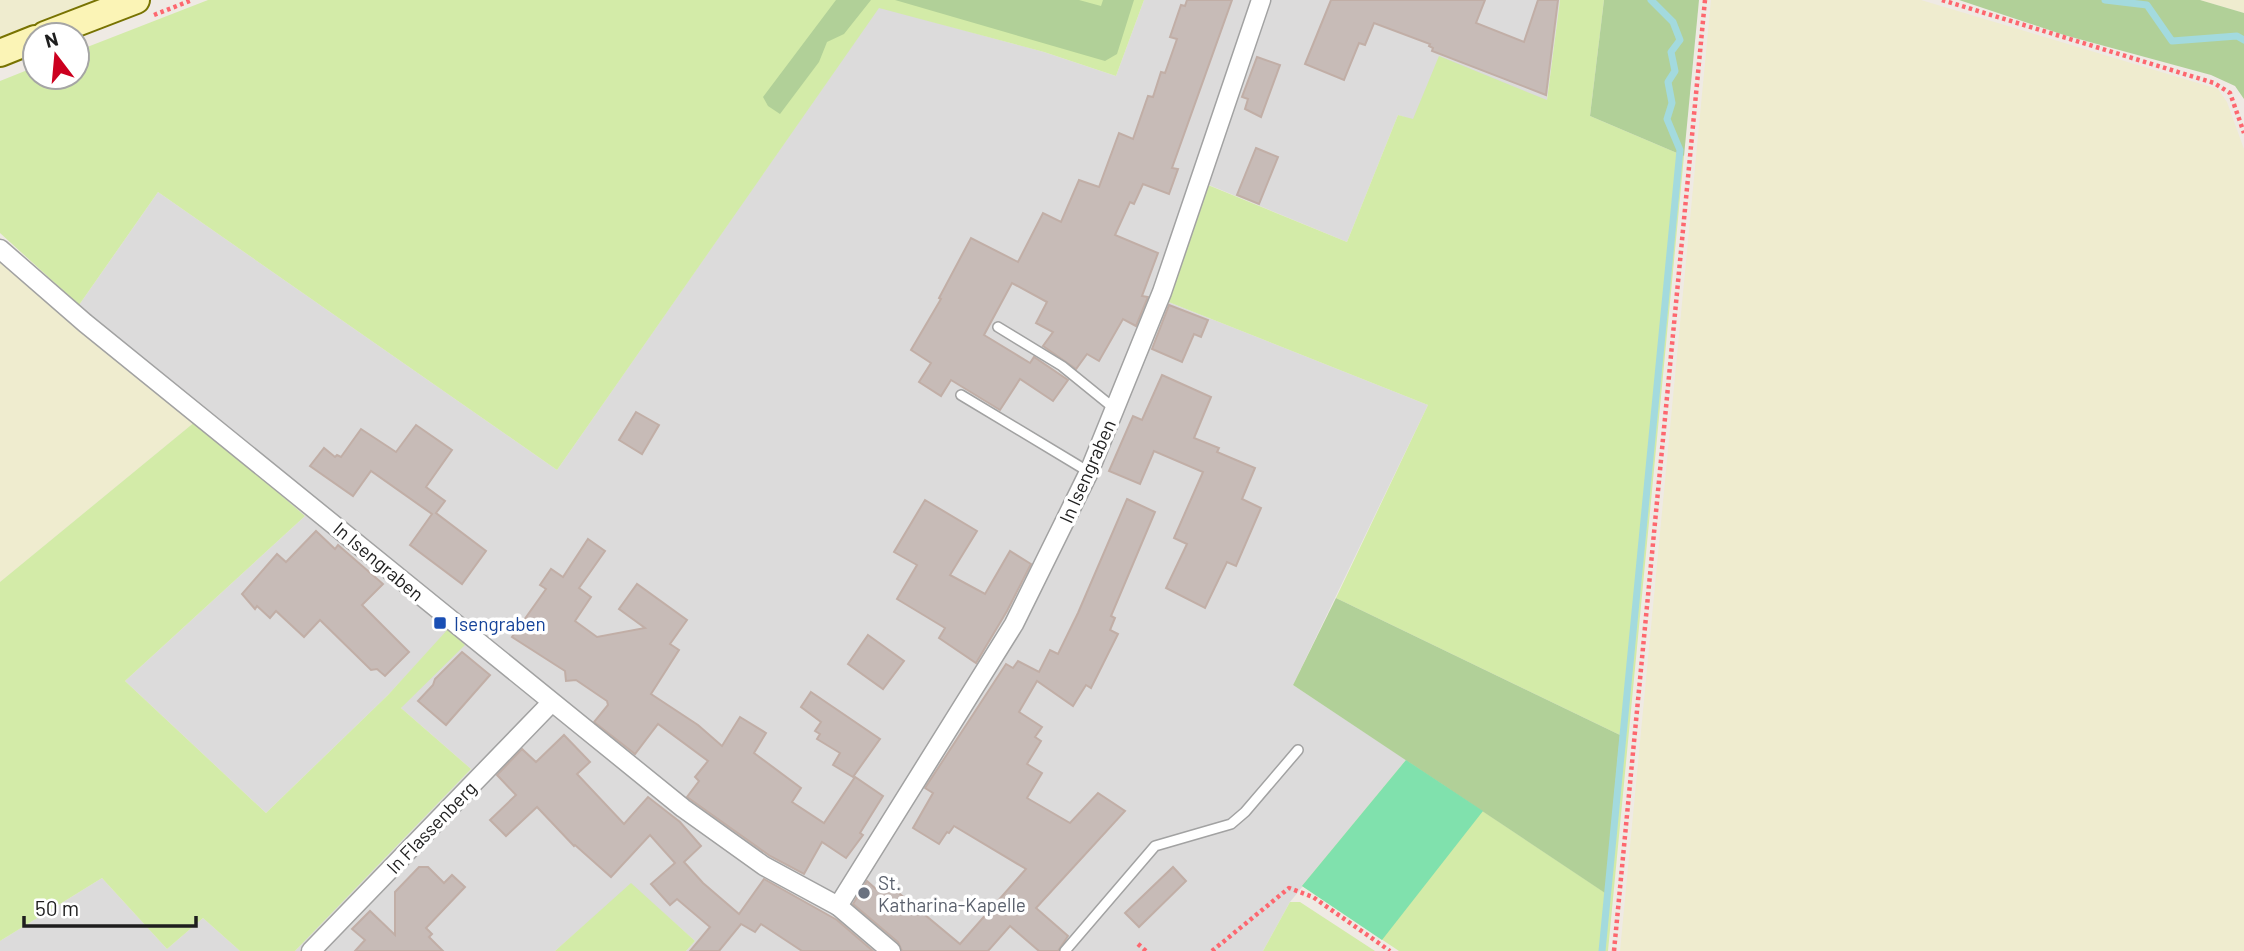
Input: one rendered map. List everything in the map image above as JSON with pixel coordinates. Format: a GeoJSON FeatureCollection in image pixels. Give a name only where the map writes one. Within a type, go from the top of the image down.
{"type":"FeatureCollection","features":[{"type":"Feature","properties":{"kind":"main road"},"geometry":{"type":"LineString","coordinates":[[81,21],[136,0]]}},
{"type":"Feature","properties":{"kind":"main road"},"geometry":{"type":"LineString","coordinates":[[0,53],[21,45]]}},
{"type":"Feature","properties":{"kind":"street","name":"In Isengraben"},"geometry":{"type":"LineString","coordinates":[[838,906],[1014,624],[1089,472],[1162,292],[1261,0]]}},
{"type":"Feature","properties":{"kind":"street","name":"In Isengraben"},"geometry":{"type":"LineString","coordinates":[[0,249],[85,323],[683,808],[764,866],[838,906],[891,951]]}},
{"type":"Feature","properties":{"kind":"street","name":"In Flassenberg"},"geometry":{"type":"LineString","coordinates":[[311,951],[551,703]]}},
{"type":"Feature","properties":{"kind":"lane"},"geometry":{"type":"LineString","coordinates":[[998,327],[1062,366],[1115,409]]}},
{"type":"Feature","properties":{"kind":"lane"},"geometry":{"type":"LineString","coordinates":[[961,395],[1089,472]]}},
{"type":"Feature","properties":{"kind":"lane"},"geometry":{"type":"LineString","coordinates":[[1065,951],[1155,846],[1231,824],[1245,812],[1298,750]]}},
{"type":"Feature","properties":{"kind":"path"},"geometry":{"type":"LineString","coordinates":[[1614,951],[1705,0]]}},
{"type":"Feature","properties":{"kind":"path"},"geometry":{"type":"LineString","coordinates":[[1942,0],[2214,83],[2230,93],[2244,133]]}},
{"type":"Feature","properties":{"kind":"path"},"geometry":{"type":"LineString","coordinates":[[1212,951],[1289,888],[1313,897],[1390,951]]}},
{"type":"Feature","properties":{"kind":"path"},"geometry":{"type":"LineString","coordinates":[[1138,944],[1146,951]]}},
{"type":"Feature","properties":{"kind":"shaded area"},"geometry":{"type":"Polygon","coordinates":[[[0,0],[102,0],[47,21],[21,21],[21,31],[0,39],[0,0]]]}},
{"type":"Feature","properties":{"kind":"shaded area"},"geometry":{"type":"Polygon","coordinates":[[[1144,0],[1560,0],[1547,100],[1413,120],[1398,115],[1347,242],[1209,185],[1166,301],[1428,405],[1293,685],[1406,760],[1290,902],[1263,951],[686,951],[695,941],[631,884],[555,951],[295,951],[471,769],[401,708],[448,630],[388,695],[266,813],[125,681],[305,516],[78,322],[79,305],[158,192],[557,470],[879,7],[1044,52],[1116,76],[1144,0]]]}},
{"type":"Feature","properties":{"kind":"shaded area"},"geometry":{"type":"Polygon","coordinates":[[[1711,0],[1921,0],[2218,89],[2227,102],[2244,149],[2244,951],[1620,951],[1711,0]]]}},
{"type":"Feature","properties":{"kind":"shaded area"},"geometry":{"type":"Polygon","coordinates":[[[2200,0],[2244,0],[2244,13],[2200,0]]]}},
{"type":"Feature","properties":{"kind":"shaded area"},"geometry":{"type":"Polygon","coordinates":[[[0,256],[196,421],[0,582],[0,256]]]}},
{"type":"Feature","properties":{"kind":"shaded area"},"geometry":{"type":"Polygon","coordinates":[[[102,878],[167,949],[203,918],[240,951],[0,951],[0,941],[102,878]]]}},
{"type":"Feature","properties":{"kind":"green space"},"geometry":{"type":"Polygon","coordinates":[[[208,0],[1144,0],[1116,76],[1044,52],[879,8],[557,470],[158,192],[79,305],[0,233],[0,81],[21,73],[21,91],[91,91],[91,46],[208,0]]]}},
{"type":"Feature","properties":{"kind":"green space"},"geometry":{"type":"Polygon","coordinates":[[[836,0],[871,0],[844,34],[827,42],[819,62],[780,114],[768,106],[763,97],[836,0]]]}},
{"type":"Feature","properties":{"kind":"green space"},"geometry":{"type":"Polygon","coordinates":[[[895,0],[1079,0],[1101,6],[1103,0],[1134,0],[1117,54],[1105,61],[895,0]]]}},
{"type":"Feature","properties":{"kind":"green space"},"geometry":{"type":"Polygon","coordinates":[[[1560,0],[1604,0],[1590,116],[1684,156],[1608,951],[1399,951],[1302,886],[1406,760],[1604,892],[1620,735],[1336,598],[1428,405],[1166,301],[1208,185],[1347,242],[1398,115],[1413,119],[1439,56],[1547,100],[1560,0]]]}},
{"type":"Feature","properties":{"kind":"green space"},"geometry":{"type":"Polygon","coordinates":[[[1604,0],[1699,0],[1684,156],[1590,116],[1604,0]]]}},
{"type":"Feature","properties":{"kind":"green space"},"geometry":{"type":"Polygon","coordinates":[[[1959,0],[2200,0],[2244,13],[2244,99],[2235,86],[2211,75],[2064,35],[1959,0]]]}},
{"type":"Feature","properties":{"kind":"green space"},"geometry":{"type":"Polygon","coordinates":[[[196,421],[305,516],[125,681],[266,813],[388,695],[448,629],[465,645],[401,708],[471,769],[295,951],[240,951],[203,918],[167,949],[102,878],[0,941],[0,582],[196,421]]]}},
{"type":"Feature","properties":{"kind":"green space"},"geometry":{"type":"Polygon","coordinates":[[[1336,598],[1620,735],[1605,893],[1293,685],[1336,598]]]}},
{"type":"Feature","properties":{"kind":"green space"},"geometry":{"type":"Polygon","coordinates":[[[1406,760],[1483,811],[1382,940],[1302,886],[1406,760]]]}},
{"type":"Feature","properties":{"kind":"green space"},"geometry":{"type":"Polygon","coordinates":[[[631,883],[695,941],[686,951],[555,951],[631,883]]]}},
{"type":"Feature","properties":{"kind":"green space"},"geometry":{"type":"Polygon","coordinates":[[[1290,902],[1300,902],[1375,951],[1263,951],[1290,902]]]}},
{"type":"Feature","properties":{"kind":"building"},"geometry":{"type":"Polygon","coordinates":[[[1187,0],[1232,0],[1172,168],[1178,169],[1169,194],[1143,184],[1134,204],[1130,202],[1115,235],[1158,253],[1142,296],[1148,297],[1136,326],[1123,319],[1099,361],[1087,354],[1076,369],[1043,346],[1053,332],[1036,323],[1047,302],[1012,283],[984,335],[1030,363],[1034,357],[1068,380],[1053,401],[1020,379],[1000,410],[951,380],[941,396],[919,382],[931,363],[911,350],[941,299],[939,298],[971,238],[1018,262],[1043,213],[1061,222],[1079,180],[1099,187],[1119,133],[1133,139],[1148,96],[1153,97],[1161,72],[1165,73],[1177,39],[1170,37],[1181,5],[1185,6],[1187,0]]]}},
{"type":"Feature","properties":{"kind":"building"},"geometry":{"type":"Polygon","coordinates":[[[1331,0],[1485,0],[1476,23],[1524,42],[1538,0],[1558,0],[1546,95],[1432,51],[1430,44],[1374,23],[1365,45],[1359,43],[1344,80],[1305,64],[1331,0]]]}},
{"type":"Feature","properties":{"kind":"building"},"geometry":{"type":"Polygon","coordinates":[[[1257,57],[1280,65],[1261,117],[1245,109],[1248,99],[1242,97],[1257,57]]]}},
{"type":"Feature","properties":{"kind":"building"},"geometry":{"type":"Polygon","coordinates":[[[1256,148],[1278,157],[1259,204],[1237,195],[1256,148]]]}},
{"type":"Feature","properties":{"kind":"building"},"geometry":{"type":"Polygon","coordinates":[[[1169,305],[1208,320],[1201,337],[1194,334],[1182,362],[1152,349],[1169,305]]]}},
{"type":"Feature","properties":{"kind":"building"},"geometry":{"type":"Polygon","coordinates":[[[1162,375],[1211,397],[1194,438],[1219,448],[1217,452],[1255,468],[1242,499],[1261,508],[1236,566],[1227,562],[1205,608],[1166,588],[1187,544],[1174,538],[1203,472],[1154,451],[1140,484],[1109,471],[1133,416],[1142,420],[1162,375]]]}},
{"type":"Feature","properties":{"kind":"building"},"geometry":{"type":"Polygon","coordinates":[[[636,412],[659,425],[642,454],[619,440],[636,412]]]}},
{"type":"Feature","properties":{"kind":"building"},"geometry":{"type":"Polygon","coordinates":[[[416,425],[452,450],[426,487],[445,501],[436,513],[486,551],[462,584],[410,545],[432,514],[371,471],[353,496],[310,466],[324,448],[335,457],[341,457],[361,429],[396,452],[416,425]]]}},
{"type":"Feature","properties":{"kind":"building"},"geometry":{"type":"Polygon","coordinates":[[[1127,499],[1155,512],[1111,616],[1115,618],[1110,630],[1118,634],[1091,688],[1086,685],[1073,706],[1037,681],[1019,712],[1042,727],[1035,737],[1041,741],[1027,764],[1042,773],[1027,798],[1070,823],[1098,793],[1125,811],[1036,908],[1068,936],[1058,951],[1039,951],[1010,926],[988,951],[902,951],[898,942],[853,904],[867,881],[876,889],[883,880],[960,944],[1026,869],[954,826],[939,844],[913,828],[933,793],[925,788],[1006,664],[1013,668],[1018,661],[1039,672],[1050,650],[1058,654],[1127,499]]]}},
{"type":"Feature","properties":{"kind":"building"},"geometry":{"type":"Polygon","coordinates":[[[925,500],[977,531],[950,575],[985,594],[1010,551],[1031,564],[976,663],[939,638],[945,628],[897,599],[917,565],[894,552],[925,500]]]}},
{"type":"Feature","properties":{"kind":"building"},"geometry":{"type":"Polygon","coordinates":[[[316,531],[335,549],[338,545],[383,584],[362,605],[409,652],[385,676],[377,669],[371,670],[320,620],[304,637],[276,611],[270,618],[257,606],[255,609],[242,594],[277,554],[286,562],[316,531]]]}},
{"type":"Feature","properties":{"kind":"building"},"geometry":{"type":"Polygon","coordinates":[[[588,539],[605,551],[579,588],[591,597],[575,621],[597,637],[645,628],[619,609],[637,584],[687,620],[670,644],[679,650],[651,694],[698,725],[722,746],[740,717],[766,733],[754,753],[801,788],[792,802],[824,823],[855,777],[883,796],[860,833],[863,835],[846,858],[822,842],[804,874],[770,856],[687,797],[699,781],[695,777],[708,761],[658,724],[635,754],[594,722],[608,705],[607,701],[576,680],[566,681],[565,671],[512,637],[546,589],[540,585],[551,569],[563,577],[588,539]]]}},
{"type":"Feature","properties":{"kind":"building"},"geometry":{"type":"Polygon","coordinates":[[[868,635],[904,661],[883,689],[848,664],[868,635]]]}},
{"type":"Feature","properties":{"kind":"building"},"geometry":{"type":"Polygon","coordinates":[[[462,652],[490,675],[446,725],[418,701],[462,652]]]}},
{"type":"Feature","properties":{"kind":"building"},"geometry":{"type":"Polygon","coordinates":[[[811,692],[880,739],[853,777],[833,765],[840,753],[817,739],[820,734],[815,731],[821,722],[801,707],[811,692]]]}},
{"type":"Feature","properties":{"kind":"building"},"geometry":{"type":"Polygon","coordinates":[[[564,735],[590,762],[577,774],[624,824],[648,797],[680,822],[701,846],[684,862],[703,883],[739,914],[764,879],[837,920],[873,951],[802,951],[761,924],[755,932],[741,924],[719,951],[690,951],[710,927],[677,899],[670,905],[651,884],[675,863],[650,835],[611,877],[574,846],[537,807],[506,836],[490,820],[516,795],[497,775],[522,749],[536,762],[564,735]]]}},
{"type":"Feature","properties":{"kind":"building"},"geometry":{"type":"Polygon","coordinates":[[[419,867],[428,867],[444,883],[452,875],[465,887],[426,928],[432,934],[429,937],[443,951],[355,951],[365,940],[352,929],[370,911],[395,935],[395,892],[419,867]]]}},
{"type":"Feature","properties":{"kind":"building"},"geometry":{"type":"Polygon","coordinates":[[[1173,867],[1186,881],[1139,927],[1125,913],[1173,867]]]}},
{"type":"Feature","properties":{"kind":"waterway"},"geometry":{"type":"LineString","coordinates":[[1602,951],[1680,150],[1667,119],[1672,103],[1668,82],[1675,71],[1671,52],[1680,40],[1673,22],[1651,0]]}},
{"type":"Feature","properties":{"kind":"waterway"},"geometry":{"type":"LineString","coordinates":[[2105,0],[2147,5],[2172,41],[2237,36],[2244,40]]}},
{"type":"Feature","properties":{"kind":"place","name":"Isengraben"},"geometry":{"type":"Point","coordinates":[440,623]}},
{"type":"Feature","properties":{"kind":"place","name":"St. Katharina-Kapelle"},"geometry":{"type":"Point","coordinates":[864,893]}}]}
